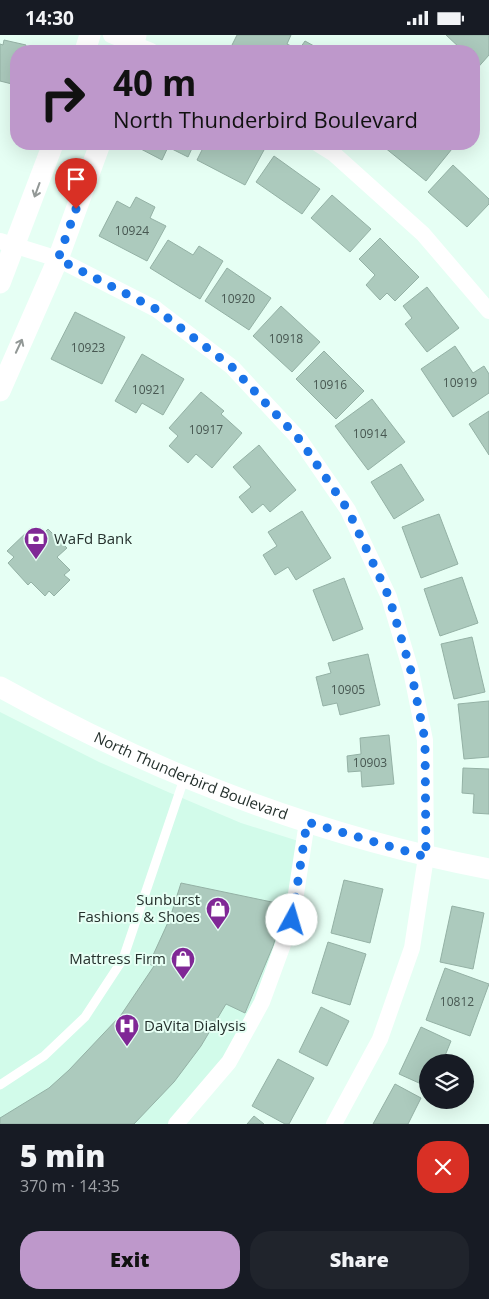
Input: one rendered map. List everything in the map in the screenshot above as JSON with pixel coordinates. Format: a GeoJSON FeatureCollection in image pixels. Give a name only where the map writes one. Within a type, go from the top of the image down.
{"type":"FeatureCollection","features":[{"type":"Feature","properties":{"kind":"street"},"geometry":{"type":"LineString","coordinates":[[111,35],[138,45]]}},
{"type":"Feature","properties":{"kind":"street"},"geometry":{"type":"LineString","coordinates":[[0,283],[8,243],[50,150]]}},
{"type":"Feature","properties":{"kind":"street"},"geometry":{"type":"LineString","coordinates":[[0,391],[58,259],[98,150]]}},
{"type":"Feature","properties":{"kind":"street"},"geometry":{"type":"LineString","coordinates":[[328,150],[423,234],[489,311]]}},
{"type":"Feature","properties":{"kind":"street"},"geometry":{"type":"LineString","coordinates":[[8,243],[58,259],[156,309],[232,367],[300,440],[348,510],[389,597],[411,671],[425,740],[426,857],[412,948],[380,1039],[334,1124]]}},
{"type":"Feature","properties":{"kind":"street","name":"North Thunderbird Boulevard"},"geometry":{"type":"LineString","coordinates":[[0,687],[41,710],[142,760],[307,822],[426,857],[489,869]]}},
{"type":"Feature","properties":{"kind":"street"},"geometry":{"type":"LineString","coordinates":[[176,1124],[229,1062],[262,1002],[292,920],[307,822]]}},
{"type":"Feature","properties":{"kind":"lane"},"geometry":{"type":"LineString","coordinates":[[0,1085],[44,1055],[85,1017],[122,959],[185,776]]}},
{"type":"Feature","properties":{"kind":"shaded area"},"geometry":{"type":"Polygon","coordinates":[[[0,712],[99,762],[168,792],[241,823],[311,845],[280,973],[186,1124],[0,1124],[0,712]]]}},
{"type":"Feature","properties":{"kind":"building"},"geometry":{"type":"Polygon","coordinates":[[[237,35],[291,35],[287,44],[289,45],[232,45],[237,35]]]}},
{"type":"Feature","properties":{"kind":"building"},"geometry":{"type":"Polygon","coordinates":[[[446,35],[489,35],[489,55],[480,65],[480,45],[457,45],[446,35]]]}},
{"type":"Feature","properties":{"kind":"building"},"geometry":{"type":"Polygon","coordinates":[[[4,40],[26,45],[10,45],[10,84],[0,81],[0,44],[3,45],[4,40]]]}},
{"type":"Feature","properties":{"kind":"building"},"geometry":{"type":"Polygon","coordinates":[[[305,41],[312,45],[302,45],[305,41]]]}},
{"type":"Feature","properties":{"kind":"building"},"geometry":{"type":"Polygon","coordinates":[[[143,150],[167,150],[162,160],[143,150]]]}},
{"type":"Feature","properties":{"kind":"building"},"geometry":{"type":"Polygon","coordinates":[[[174,150],[191,150],[188,157],[174,150]]]}},
{"type":"Feature","properties":{"kind":"building"},"geometry":{"type":"Polygon","coordinates":[[[202,150],[264,150],[245,185],[197,160],[202,150]]]}},
{"type":"Feature","properties":{"kind":"building"},"geometry":{"type":"Polygon","coordinates":[[[388,150],[451,150],[426,181],[388,150]]]}},
{"type":"Feature","properties":{"kind":"building"},"geometry":{"type":"Polygon","coordinates":[[[274,156],[320,189],[302,214],[256,182],[274,156]]]}},
{"type":"Feature","properties":{"kind":"building"},"geometry":{"type":"Polygon","coordinates":[[[453,165],[489,199],[489,204],[467,227],[428,192],[453,165]]]}},
{"type":"Feature","properties":{"kind":"building"},"geometry":{"type":"Polygon","coordinates":[[[332,195],[371,229],[350,252],[311,218],[332,195]]]}},
{"type":"Feature","properties":{"kind":"building"},"geometry":{"type":"Polygon","coordinates":[[[136,197],[155,207],[150,218],[166,226],[147,261],[99,236],[117,201],[130,208],[136,197]]]}},
{"type":"Feature","properties":{"kind":"building"},"geometry":{"type":"Polygon","coordinates":[[[380,238],[419,277],[395,301],[387,293],[380,300],[366,285],[375,275],[359,259],[380,238]]]}},
{"type":"Feature","properties":{"kind":"building"},"geometry":{"type":"Polygon","coordinates":[[[168,240],[193,255],[199,246],[223,261],[200,299],[150,268],[168,240]]]}},
{"type":"Feature","properties":{"kind":"building"},"geometry":{"type":"Polygon","coordinates":[[[227,268],[271,298],[249,330],[205,301],[227,268]]]}},
{"type":"Feature","properties":{"kind":"building"},"geometry":{"type":"Polygon","coordinates":[[[427,287],[459,328],[427,352],[405,324],[412,318],[403,306],[427,287]]]}},
{"type":"Feature","properties":{"kind":"building"},"geometry":{"type":"Polygon","coordinates":[[[281,306],[320,342],[292,372],[253,336],[281,306]]]}},
{"type":"Feature","properties":{"kind":"building"},"geometry":{"type":"Polygon","coordinates":[[[75,312],[125,337],[102,384],[51,359],[75,312]]]}},
{"type":"Feature","properties":{"kind":"building"},"geometry":{"type":"Polygon","coordinates":[[[455,346],[473,373],[484,366],[489,374],[489,393],[453,417],[421,369],[455,346]]]}},
{"type":"Feature","properties":{"kind":"building"},"geometry":{"type":"Polygon","coordinates":[[[324,351],[364,391],[336,419],[296,379],[324,351]]]}},
{"type":"Feature","properties":{"kind":"building"},"geometry":{"type":"Polygon","coordinates":[[[142,354],[184,379],[163,415],[142,403],[136,413],[115,401],[142,354]]]}},
{"type":"Feature","properties":{"kind":"building"},"geometry":{"type":"Polygon","coordinates":[[[201,392],[224,411],[221,414],[242,433],[212,468],[196,454],[188,463],[169,446],[178,436],[169,428],[201,392]]]}},
{"type":"Feature","properties":{"kind":"building"},"geometry":{"type":"Polygon","coordinates":[[[372,399],[405,442],[368,470],[335,426],[372,399]]]}},
{"type":"Feature","properties":{"kind":"building"},"geometry":{"type":"Polygon","coordinates":[[[489,411],[489,455],[469,424],[489,411]]]}},
{"type":"Feature","properties":{"kind":"building"},"geometry":{"type":"Polygon","coordinates":[[[259,445],[296,490],[270,512],[263,504],[252,513],[239,497],[251,487],[233,467],[259,445]]]}},
{"type":"Feature","properties":{"kind":"building"},"geometry":{"type":"Polygon","coordinates":[[[401,464],[424,500],[394,519],[371,482],[401,464]]]}},
{"type":"Feature","properties":{"kind":"building"},"geometry":{"type":"Polygon","coordinates":[[[302,511],[331,558],[296,580],[288,567],[275,575],[263,555],[277,546],[268,532],[302,511]]]}},
{"type":"Feature","properties":{"kind":"building"},"geometry":{"type":"Polygon","coordinates":[[[439,514],[458,564],[421,578],[402,527],[439,514]]]}},
{"type":"Feature","properties":{"kind":"building","name":"WaFd Bank"},"geometry":{"type":"Polygon","coordinates":[[[30,529],[39,538],[48,529],[67,548],[57,557],[70,570],[64,575],[70,580],[54,596],[49,591],[45,596],[31,582],[28,585],[8,563],[14,557],[7,551],[30,529]]]}},
{"type":"Feature","properties":{"kind":"building"},"geometry":{"type":"Polygon","coordinates":[[[462,577],[478,623],[440,636],[424,589],[462,577]]]}},
{"type":"Feature","properties":{"kind":"building"},"geometry":{"type":"Polygon","coordinates":[[[344,578],[363,629],[333,641],[313,590],[344,578]]]}},
{"type":"Feature","properties":{"kind":"building"},"geometry":{"type":"Polygon","coordinates":[[[472,637],[485,692],[454,699],[441,644],[472,637]]]}},
{"type":"Feature","properties":{"kind":"building"},"geometry":{"type":"Polygon","coordinates":[[[368,654],[380,705],[340,715],[337,703],[323,706],[316,677],[331,673],[328,663],[368,654]]]}},
{"type":"Feature","properties":{"kind":"building"},"geometry":{"type":"Polygon","coordinates":[[[489,701],[489,757],[464,759],[458,704],[489,701]]]}},
{"type":"Feature","properties":{"kind":"building"},"geometry":{"type":"Polygon","coordinates":[[[389,735],[394,784],[362,787],[361,771],[348,772],[347,756],[361,754],[360,738],[389,735]]]}},
{"type":"Feature","properties":{"kind":"building"},"geometry":{"type":"Polygon","coordinates":[[[463,768],[489,769],[489,814],[473,813],[474,794],[462,793],[463,768]]]}},
{"type":"Feature","properties":{"kind":"building"},"geometry":{"type":"Polygon","coordinates":[[[344,880],[383,889],[370,943],[331,933],[344,880]]]}},
{"type":"Feature","properties":{"kind":"building"},"geometry":{"type":"Polygon","coordinates":[[[181,883],[286,905],[273,946],[245,1013],[226,1004],[201,1046],[174,1082],[134,1124],[0,1124],[0,1118],[49,1088],[69,1070],[121,1015],[154,966],[149,964],[170,918],[181,883]]]}},
{"type":"Feature","properties":{"kind":"building"},"geometry":{"type":"Polygon","coordinates":[[[452,906],[484,913],[473,969],[440,962],[452,906]]]}},
{"type":"Feature","properties":{"kind":"building"},"geometry":{"type":"Polygon","coordinates":[[[328,942],[366,954],[350,1005],[312,993],[328,942]]]}},
{"type":"Feature","properties":{"kind":"building"},"geometry":{"type":"Polygon","coordinates":[[[445,968],[489,984],[470,1036],[426,1020],[445,968]]]}},
{"type":"Feature","properties":{"kind":"building"},"geometry":{"type":"Polygon","coordinates":[[[321,1007],[349,1021],[327,1066],[299,1052],[321,1007]]]}},
{"type":"Feature","properties":{"kind":"building"},"geometry":{"type":"Polygon","coordinates":[[[421,1027],[451,1041],[446,1054],[419,1054],[419,1083],[399,1074],[421,1027]]]}},
{"type":"Feature","properties":{"kind":"building"},"geometry":{"type":"Polygon","coordinates":[[[278,1059],[314,1078],[289,1124],[285,1124],[252,1106],[278,1059]]]}},
{"type":"Feature","properties":{"kind":"building"},"geometry":{"type":"Polygon","coordinates":[[[395,1084],[419,1097],[419,1102],[408,1124],[373,1124],[395,1084]]]}},
{"type":"Feature","properties":{"kind":"building"},"geometry":{"type":"Polygon","coordinates":[[[254,1116],[264,1124],[247,1124],[254,1116]]]}},
{"type":"Feature","properties":{"kind":"place","name":"WaFd Bank"},"geometry":{"type":"Point","coordinates":[36,560]}},
{"type":"Feature","properties":{"kind":"place","name":"Sunburst Fashions & Shoes"},"geometry":{"type":"Point","coordinates":[218,930]}},
{"type":"Feature","properties":{"kind":"place","name":"Mattress Firm"},"geometry":{"type":"Point","coordinates":[183,980]}},
{"type":"Feature","properties":{"kind":"place","name":"DaVita Dialysis"},"geometry":{"type":"Point","coordinates":[127,1047]}},
{"type":"Feature","properties":{"kind":"route"},"geometry":{"type":"LineString","coordinates":[[76,209],[58,259],[156,309],[232,367],[300,440],[310,454],[348,510],[389,597],[411,671],[425,740],[426,857],[307,822],[292,920]]}}]}
